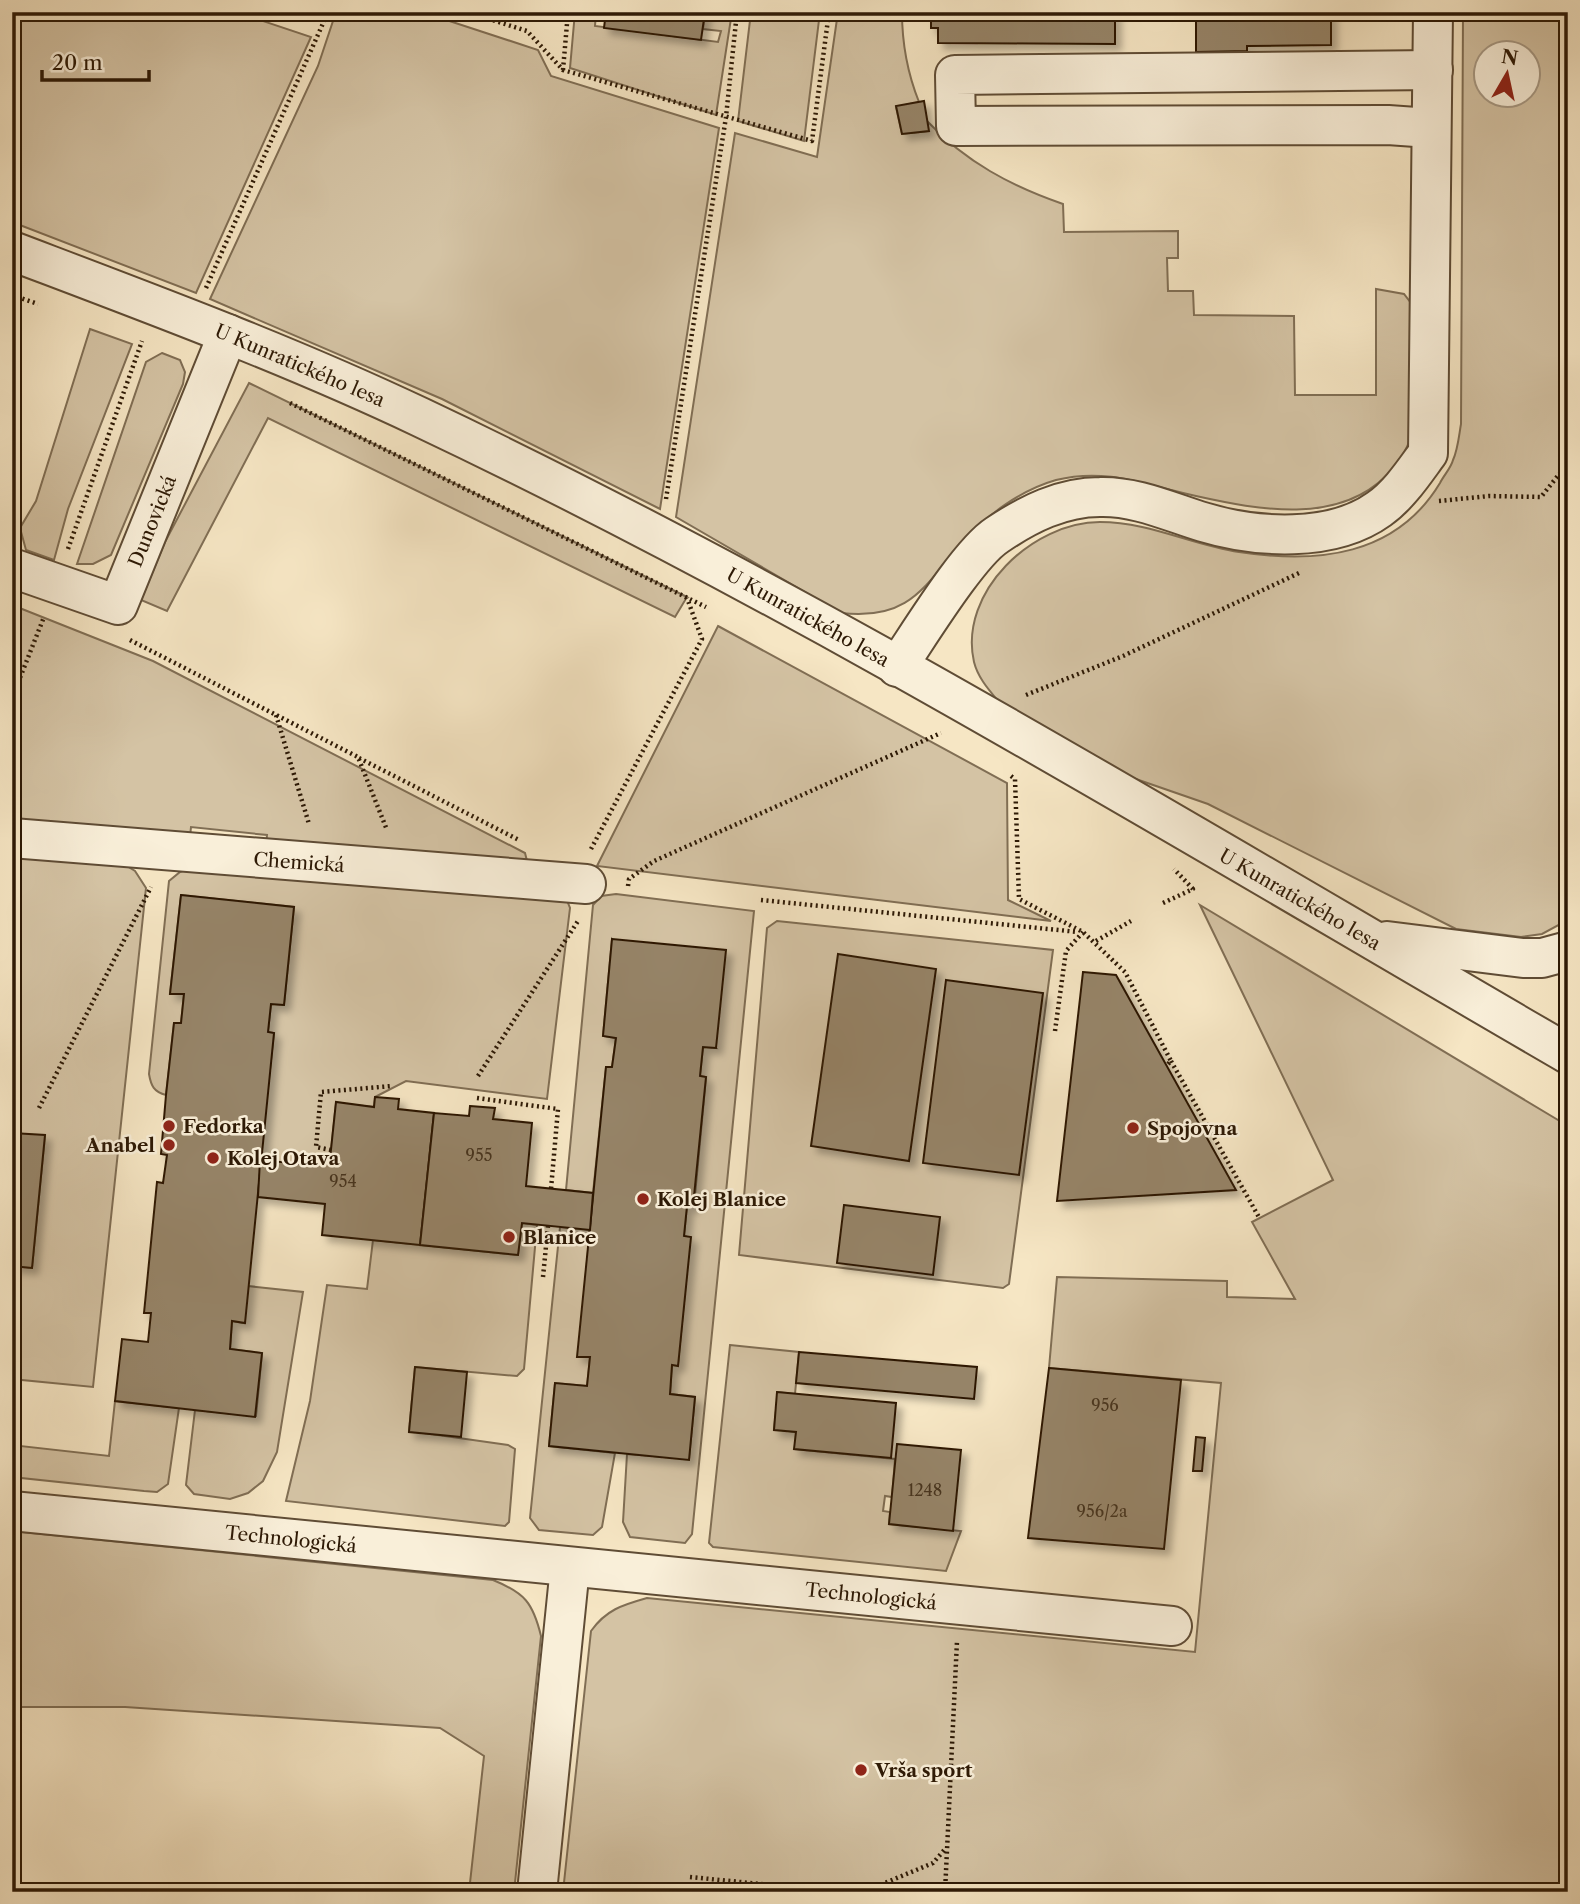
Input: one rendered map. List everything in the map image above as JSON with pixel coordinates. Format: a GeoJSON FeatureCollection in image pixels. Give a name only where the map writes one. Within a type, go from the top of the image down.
{"type":"FeatureCollection","features":[{"type":"Feature","properties":{"kind":"street"},"geometry":{"type":"LineString","coordinates":[[897,667],[971,563],[994,536],[1043,508],[1070,499],[1102,497],[1146,503],[1206,523],[1250,532],[1299,533],[1339,527],[1378,510],[1402,487],[1428,453],[1433,12]]}},
{"type":"Feature","properties":{"kind":"street"},"geometry":{"type":"LineString","coordinates":[[1430,128],[1388,124],[956,125],[955,75],[1433,70]]}},
{"type":"Feature","properties":{"kind":"street","name":"U Kunratického lesa"},"geometry":{"type":"LineString","coordinates":[[12,251],[228,334],[418,416],[655,533],[897,667],[1568,1054]]}},
{"type":"Feature","properties":{"kind":"street","name":"Dunovická"},"geometry":{"type":"LineString","coordinates":[[12,568],[118,605],[228,334]]}},
{"type":"Feature","properties":{"kind":"street","name":"Chemická"},"geometry":{"type":"LineString","coordinates":[[12,838],[535,881],[584,899]]}},
{"type":"Feature","properties":{"kind":"street"},"geometry":{"type":"LineString","coordinates":[[1368,938],[1523,958],[1542,958],[1568,951]]}},
{"type":"Feature","properties":{"kind":"street","name":"Technologická"},"geometry":{"type":"LineString","coordinates":[[12,1511],[1172,1626]]}},
{"type":"Feature","properties":{"kind":"street"},"geometry":{"type":"LineString","coordinates":[[537,1892],[570,1567]]}},
{"type":"Feature","properties":{"kind":"path"},"geometry":{"type":"LineString","coordinates":[[193,320],[328,12]]}},
{"type":"Feature","properties":{"kind":"path"},"geometry":{"type":"LineString","coordinates":[[467,12],[527,31],[563,71],[812,141],[829,12]]}},
{"type":"Feature","properties":{"kind":"path"},"geometry":{"type":"LineString","coordinates":[[563,71],[568,12]]}},
{"type":"Feature","properties":{"kind":"path"},"geometry":{"type":"LineString","coordinates":[[666,500],[726,117],[737,12]]}},
{"type":"Feature","properties":{"kind":"path"},"geometry":{"type":"LineString","coordinates":[[12,295],[51,309]]}},
{"type":"Feature","properties":{"kind":"path"},"geometry":{"type":"LineString","coordinates":[[130,337],[155,345]]}},
{"type":"Feature","properties":{"kind":"path"},"geometry":{"type":"LineString","coordinates":[[12,698],[142,341]]}},
{"type":"Feature","properties":{"kind":"path"},"geometry":{"type":"LineString","coordinates":[[286,401],[711,610]]}},
{"type":"Feature","properties":{"kind":"path"},"geometry":{"type":"LineString","coordinates":[[1378,510],[1454,498],[1541,497],[1568,463]]}},
{"type":"Feature","properties":{"kind":"path"},"geometry":{"type":"LineString","coordinates":[[628,886],[629,879],[654,861],[979,714],[1123,656],[1302,571]]}},
{"type":"Feature","properties":{"kind":"path"},"geometry":{"type":"LineString","coordinates":[[478,1076],[584,899],[590,852],[702,639],[687,597],[669,581]]}},
{"type":"Feature","properties":{"kind":"path"},"geometry":{"type":"LineString","coordinates":[[121,636],[529,845],[535,851],[535,881]]}},
{"type":"Feature","properties":{"kind":"path"},"geometry":{"type":"LineString","coordinates":[[276,714],[320,864]]}},
{"type":"Feature","properties":{"kind":"path"},"geometry":{"type":"LineString","coordinates":[[930,727],[952,740]]}},
{"type":"Feature","properties":{"kind":"path"},"geometry":{"type":"LineString","coordinates":[[358,757],[402,870]]}},
{"type":"Feature","properties":{"kind":"path"},"geometry":{"type":"LineString","coordinates":[[1005,772],[1016,779],[1019,899],[1083,932],[1125,972],[1171,1061],[1260,1219]]}},
{"type":"Feature","properties":{"kind":"path"},"geometry":{"type":"LineString","coordinates":[[1163,904],[1193,889],[1173,868]]}},
{"type":"Feature","properties":{"kind":"path"},"geometry":{"type":"LineString","coordinates":[[39,1108],[154,881]]}},
{"type":"Feature","properties":{"kind":"path"},"geometry":{"type":"LineString","coordinates":[[761,900],[1083,932]]}},
{"type":"Feature","properties":{"kind":"path"},"geometry":{"type":"LineString","coordinates":[[1095,941],[1131,920]]}},
{"type":"Feature","properties":{"kind":"path"},"geometry":{"type":"LineString","coordinates":[[1055,1031],[1066,951],[1083,932]]}},
{"type":"Feature","properties":{"kind":"path"},"geometry":{"type":"LineString","coordinates":[[1166,1066],[1171,1061]]}},
{"type":"Feature","properties":{"kind":"path"},"geometry":{"type":"LineString","coordinates":[[331,1150],[316,1147],[321,1092],[392,1086]]}},
{"type":"Feature","properties":{"kind":"path"},"geometry":{"type":"LineString","coordinates":[[477,1098],[558,1110],[551,1189]]}},
{"type":"Feature","properties":{"kind":"path"},"geometry":{"type":"LineString","coordinates":[[543,1276],[548,1226]]}},
{"type":"Feature","properties":{"kind":"path"},"geometry":{"type":"LineString","coordinates":[[945,1892],[961,1605]]}},
{"type":"Feature","properties":{"kind":"path"},"geometry":{"type":"LineString","coordinates":[[690,1877],[841,1892],[868,1891],[933,1863],[947,1847]]}},
{"type":"Feature","properties":{"kind":"shaded area"},"geometry":{"type":"Polygon","coordinates":[[[12,12],[236,12],[311,37],[196,293],[12,222],[12,12]]]}},
{"type":"Feature","properties":{"kind":"shaded area"},"geometry":{"type":"Polygon","coordinates":[[[336,12],[422,12],[538,50],[551,76],[719,128],[660,509],[442,399],[210,299],[318,66],[336,12]]]}},
{"type":"Feature","properties":{"kind":"shaded area"},"geometry":{"type":"Polygon","coordinates":[[[575,12],[596,12],[595,26],[718,42],[721,31],[703,29],[705,12],[732,12],[716,115],[570,68],[575,12]]]}},
{"type":"Feature","properties":{"kind":"shaded area"},"geometry":{"type":"Polygon","coordinates":[[[751,12],[820,12],[804,141],[738,121],[751,12]]]}},
{"type":"Feature","properties":{"kind":"shaded area"},"geometry":{"type":"Polygon","coordinates":[[[838,12],[902,12],[906,58],[919,102],[896,107],[902,134],[928,131],[928,122],[958,149],[990,171],[1007,181],[1063,204],[1064,232],[1178,231],[1178,258],[1167,258],[1168,291],[1193,291],[1194,315],[1294,316],[1295,395],[1376,395],[1376,289],[1404,294],[1414,307],[1414,403],[1410,440],[1395,466],[1367,491],[1345,501],[1297,510],[1246,506],[1128,479],[1093,476],[1056,480],[1030,490],[994,512],[913,597],[900,606],[864,614],[841,613],[676,517],[735,133],[817,157],[838,12]]]}},
{"type":"Feature","properties":{"kind":"shaded area"},"geometry":{"type":"Polygon","coordinates":[[[1463,12],[1568,12],[1568,920],[1542,934],[1521,937],[1456,929],[1208,804],[1133,778],[999,702],[978,673],[974,662],[972,636],[978,611],[989,587],[1006,566],[1026,548],[1050,534],[1075,525],[1118,523],[1239,552],[1298,557],[1326,555],[1378,540],[1401,526],[1422,507],[1440,483],[1451,466],[1461,424],[1463,12]]]}},
{"type":"Feature","properties":{"kind":"shaded area"},"geometry":{"type":"Polygon","coordinates":[[[90,329],[132,344],[68,509],[54,560],[26,550],[20,528],[36,501],[90,329]]]}},
{"type":"Feature","properties":{"kind":"shaded area"},"geometry":{"type":"Polygon","coordinates":[[[162,353],[180,360],[185,372],[183,384],[111,555],[93,564],[77,564],[146,362],[162,353]]]}},
{"type":"Feature","properties":{"kind":"shaded area"},"geometry":{"type":"Polygon","coordinates":[[[249,383],[687,597],[675,617],[268,418],[167,611],[141,600],[165,542],[249,383]]]}},
{"type":"Feature","properties":{"kind":"shaded area"},"geometry":{"type":"Polygon","coordinates":[[[12,605],[153,661],[525,853],[527,861],[266,846],[267,835],[191,827],[190,837],[12,819],[12,605]]]}},
{"type":"Feature","properties":{"kind":"shaded area"},"geometry":{"type":"Polygon","coordinates":[[[718,626],[1007,783],[1008,900],[1051,921],[597,866],[718,626]]]}},
{"type":"Feature","properties":{"kind":"shaded area"},"geometry":{"type":"Polygon","coordinates":[[[12,850],[114,858],[135,871],[146,888],[93,1387],[12,1379],[12,1266],[32,1268],[45,1136],[12,1133],[12,850]]]}},
{"type":"Feature","properties":{"kind":"shaded area"},"geometry":{"type":"Polygon","coordinates":[[[196,866],[566,898],[570,908],[547,1099],[406,1081],[375,1097],[374,1107],[336,1103],[330,1159],[312,1157],[311,1165],[260,1160],[274,1033],[268,1032],[271,1004],[284,1005],[294,907],[181,895],[170,993],[184,994],[181,1023],[174,1023],[166,1095],[156,1090],[149,1074],[169,881],[180,872],[196,866]]]}},
{"type":"Feature","properties":{"kind":"shaded area"},"geometry":{"type":"Polygon","coordinates":[[[616,894],[754,911],[692,1534],[685,1543],[630,1537],[623,1522],[627,1454],[689,1459],[695,1397],[670,1394],[672,1365],[678,1365],[690,1238],[684,1236],[687,1206],[694,1206],[706,1077],[700,1076],[703,1047],[716,1048],[612,939],[603,1036],[616,1038],[612,1067],[606,1067],[593,1193],[566,1190],[593,905],[601,896],[616,894]]]}},
{"type":"Feature","properties":{"kind":"shaded area"},"geometry":{"type":"Polygon","coordinates":[[[1200,905],[1568,1126],[1568,1892],[563,1892],[591,1631],[609,1613],[622,1606],[647,1598],[1195,1652],[1221,1383],[1049,1368],[1057,1277],[1227,1281],[1227,1297],[1295,1299],[1252,1222],[1333,1180],[1200,905]]]}},
{"type":"Feature","properties":{"kind":"shaded area"},"geometry":{"type":"Polygon","coordinates":[[[777,921],[1053,950],[1009,1284],[1003,1288],[739,1255],[767,928],[777,921]]]}},
{"type":"Feature","properties":{"kind":"shaded area"},"geometry":{"type":"Polygon","coordinates":[[[522,1223],[537,1225],[524,1369],[517,1376],[415,1367],[409,1431],[508,1445],[515,1449],[509,1522],[505,1526],[286,1501],[310,1401],[327,1285],[367,1289],[373,1240],[518,1255],[522,1223]]]}},
{"type":"Feature","properties":{"kind":"shaded area"},"geometry":{"type":"Polygon","coordinates":[[[560,1227],[590,1230],[578,1357],[590,1357],[587,1386],[555,1383],[549,1446],[615,1453],[602,1527],[593,1535],[539,1530],[530,1518],[560,1227]]]}},
{"type":"Feature","properties":{"kind":"shaded area"},"geometry":{"type":"Polygon","coordinates":[[[248,1286],[303,1292],[277,1452],[263,1481],[248,1493],[230,1499],[194,1494],[186,1485],[195,1410],[256,1416],[262,1353],[230,1349],[232,1321],[244,1323],[248,1286]]]}},
{"type":"Feature","properties":{"kind":"shaded area"},"geometry":{"type":"Polygon","coordinates":[[[730,1345],[799,1352],[795,1394],[778,1392],[774,1429],[796,1432],[795,1449],[895,1459],[892,1497],[885,1496],[883,1511],[890,1512],[889,1524],[961,1531],[946,1571],[713,1547],[709,1543],[730,1345]]]}},
{"type":"Feature","properties":{"kind":"shaded area"},"geometry":{"type":"Polygon","coordinates":[[[115,1401],[179,1408],[168,1484],[157,1492],[12,1477],[12,1445],[109,1456],[115,1401]]]}},
{"type":"Feature","properties":{"kind":"shaded area"},"geometry":{"type":"Polygon","coordinates":[[[12,1531],[493,1580],[520,1595],[531,1607],[541,1636],[514,1892],[469,1892],[484,1756],[440,1728],[125,1707],[12,1707],[12,1531]]]}},
{"type":"Feature","properties":{"kind":"building"},"geometry":{"type":"Polygon","coordinates":[[[606,12],[705,12],[701,40],[604,28],[606,12]]]}},
{"type":"Feature","properties":{"kind":"building"},"geometry":{"type":"Polygon","coordinates":[[[931,12],[1115,12],[1115,44],[938,43],[938,28],[931,28],[931,12]]]}},
{"type":"Feature","properties":{"kind":"building"},"geometry":{"type":"Polygon","coordinates":[[[1196,12],[1331,12],[1331,45],[1247,46],[1247,51],[1196,52],[1196,12]]]}},
{"type":"Feature","properties":{"kind":"building"},"geometry":{"type":"Polygon","coordinates":[[[924,101],[929,131],[902,134],[896,106],[924,101]]]}},
{"type":"Feature","properties":{"kind":"building","name":"Kolej Otava"},"geometry":{"type":"Polygon","coordinates":[[[181,895],[294,907],[284,1005],[271,1004],[268,1032],[274,1033],[245,1323],[232,1321],[230,1349],[262,1353],[255,1417],[115,1401],[122,1339],[148,1342],[151,1313],[144,1313],[157,1182],[163,1183],[167,1155],[161,1154],[166,1095],[174,1023],[181,1023],[184,994],[170,994],[181,895]]]}},
{"type":"Feature","properties":{"kind":"building","name":"Kolej Blanice"},"geometry":{"type":"Polygon","coordinates":[[[612,939],[726,950],[716,1048],[703,1047],[700,1076],[706,1077],[693,1206],[687,1206],[684,1236],[691,1237],[678,1366],[672,1365],[670,1394],[695,1397],[689,1460],[549,1446],[555,1383],[587,1386],[590,1357],[577,1357],[606,1067],[612,1067],[616,1038],[603,1036],[612,939]]]}},
{"type":"Feature","properties":{"kind":"building"},"geometry":{"type":"Polygon","coordinates":[[[838,954],[936,969],[909,1161],[811,1146],[838,954]]]}},
{"type":"Feature","properties":{"kind":"building","name":"Spojovna"},"geometry":{"type":"Polygon","coordinates":[[[1083,972],[1116,975],[1236,1190],[1057,1201],[1083,972]]]}},
{"type":"Feature","properties":{"kind":"building"},"geometry":{"type":"Polygon","coordinates":[[[946,980],[1043,993],[1019,1175],[923,1163],[946,980]]]}},
{"type":"Feature","properties":{"kind":"building","name":"Kolej Otava"},"geometry":{"type":"Polygon","coordinates":[[[375,1097],[399,1099],[398,1109],[434,1113],[420,1245],[322,1235],[325,1204],[258,1197],[260,1160],[311,1165],[311,1157],[330,1159],[336,1102],[374,1107],[375,1097]]]}},
{"type":"Feature","properties":{"kind":"building"},"geometry":{"type":"Polygon","coordinates":[[[470,1106],[495,1108],[493,1119],[532,1123],[526,1186],[593,1193],[590,1230],[522,1223],[518,1255],[420,1245],[434,1113],[469,1116],[470,1106]]]}},
{"type":"Feature","properties":{"kind":"building"},"geometry":{"type":"Polygon","coordinates":[[[12,1133],[45,1135],[32,1268],[12,1266],[12,1133]]]}},
{"type":"Feature","properties":{"kind":"building"},"geometry":{"type":"Polygon","coordinates":[[[844,1205],[940,1217],[933,1275],[837,1263],[844,1205]]]}},
{"type":"Feature","properties":{"kind":"building"},"geometry":{"type":"Polygon","coordinates":[[[799,1352],[977,1367],[974,1399],[796,1383],[799,1352]]]}},
{"type":"Feature","properties":{"kind":"building"},"geometry":{"type":"Polygon","coordinates":[[[415,1367],[467,1372],[461,1437],[409,1432],[415,1367]]]}},
{"type":"Feature","properties":{"kind":"building"},"geometry":{"type":"Polygon","coordinates":[[[1049,1368],[1181,1380],[1164,1549],[1028,1538],[1049,1368]]]}},
{"type":"Feature","properties":{"kind":"building"},"geometry":{"type":"Polygon","coordinates":[[[777,1392],[896,1403],[891,1458],[794,1449],[796,1432],[774,1430],[777,1392]]]}},
{"type":"Feature","properties":{"kind":"building"},"geometry":{"type":"Polygon","coordinates":[[[1196,1437],[1205,1438],[1202,1471],[1193,1471],[1196,1437]]]}},
{"type":"Feature","properties":{"kind":"building"},"geometry":{"type":"Polygon","coordinates":[[[897,1444],[961,1450],[953,1531],[889,1524],[897,1444]]]}},
{"type":"Feature","properties":{"kind":"place","name":"Fedorka"},"geometry":{"type":"Point","coordinates":[169,1126]}},
{"type":"Feature","properties":{"kind":"place","name":"Spojovna"},"geometry":{"type":"Point","coordinates":[1133,1128]}},
{"type":"Feature","properties":{"kind":"place","name":"Anabel"},"geometry":{"type":"Point","coordinates":[169,1145]}},
{"type":"Feature","properties":{"kind":"place","name":"Kolej Otava"},"geometry":{"type":"Point","coordinates":[213,1158]}},
{"type":"Feature","properties":{"kind":"place","name":"Kolej Blanice"},"geometry":{"type":"Point","coordinates":[643,1199]}},
{"type":"Feature","properties":{"kind":"place","name":"Blanice"},"geometry":{"type":"Point","coordinates":[509,1237]}},
{"type":"Feature","properties":{"kind":"place","name":"Vrša sport"},"geometry":{"type":"Point","coordinates":[861,1770]}}]}
